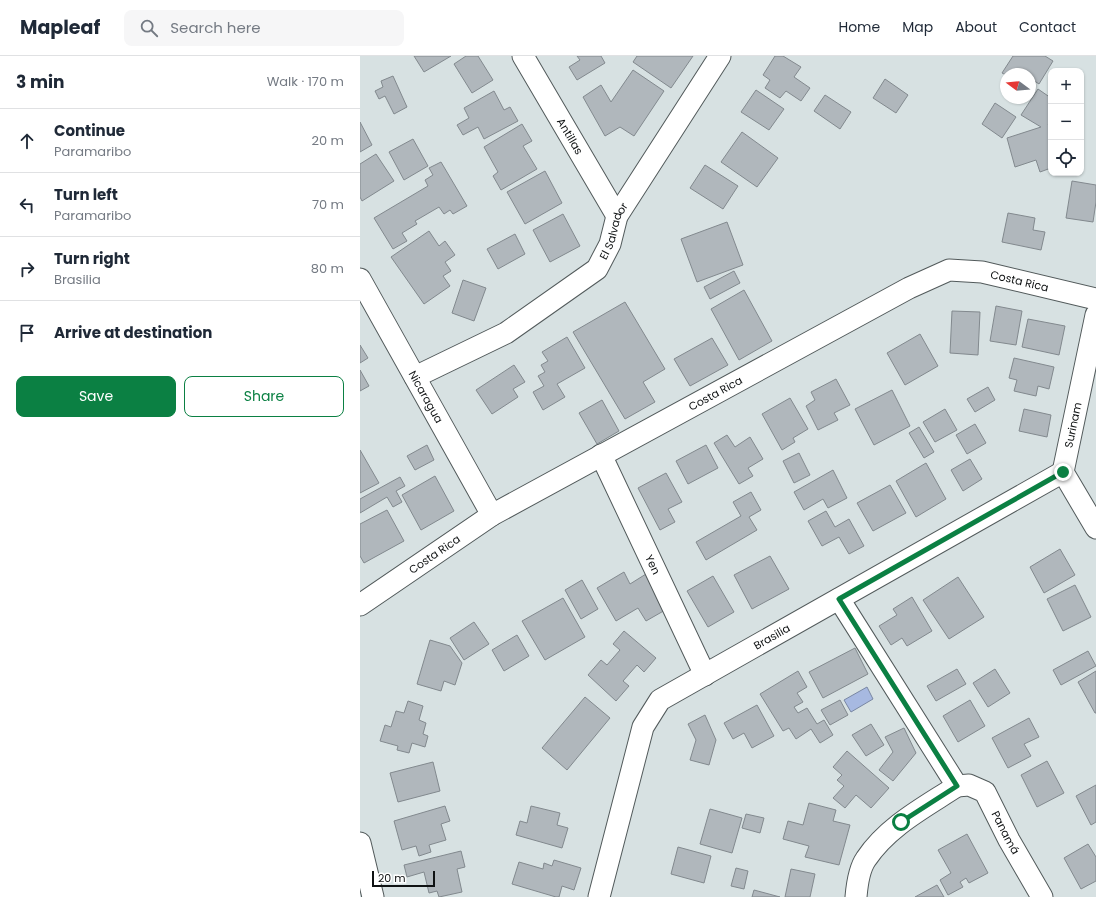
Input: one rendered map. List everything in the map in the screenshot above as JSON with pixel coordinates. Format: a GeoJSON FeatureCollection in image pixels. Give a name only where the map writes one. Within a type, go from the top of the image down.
{"type":"FeatureCollection","features":[{"type":"Feature","properties":{"kind":"street","name":"Antillas"},"geometry":{"type":"LineString","coordinates":[[523,56],[617,216]]}},
{"type":"Feature","properties":{"kind":"street","name":"El Salvador"},"geometry":{"type":"LineString","coordinates":[[415,377],[506,333],[597,269],[610,244],[617,216],[720,56]]}},
{"type":"Feature","properties":{"kind":"street","name":"Costa Rica"},"geometry":{"type":"LineString","coordinates":[[360,605],[492,515],[909,288],[949,270],[982,272],[1096,299]]}},
{"type":"Feature","properties":{"kind":"street","name":"Nicaragua"},"geometry":{"type":"LineString","coordinates":[[360,278],[492,515]]}},
{"type":"Feature","properties":{"kind":"street","name":"Surinam"},"geometry":{"type":"LineString","coordinates":[[1063,472],[1096,315]]}},
{"type":"Feature","properties":{"kind":"street","name":"Yen"},"geometry":{"type":"LineString","coordinates":[[601,455],[705,675]]}},
{"type":"Feature","properties":{"kind":"street"},"geometry":{"type":"LineString","coordinates":[[1063,472],[1096,528]]}},
{"type":"Feature","properties":{"kind":"street","name":"Brasilia"},"geometry":{"type":"LineString","coordinates":[[600,897],[643,727],[660,700],[1063,472]]}},
{"type":"Feature","properties":{"kind":"street"},"geometry":{"type":"LineString","coordinates":[[839,599],[957,786],[901,822],[866,859],[857,884],[856,897]]}},
{"type":"Feature","properties":{"kind":"street","name":"Panamá"},"geometry":{"type":"LineString","coordinates":[[957,786],[969,786],[985,792],[1009,840],[1042,897]]}},
{"type":"Feature","properties":{"kind":"street"},"geometry":{"type":"LineString","coordinates":[[360,843],[374,897]]}},
{"type":"Feature","properties":{"kind":"water"},"geometry":{"type":"Polygon","coordinates":[[[867,687],[873,699],[851,712],[844,700],[867,687]]]}},
{"type":"Feature","properties":{"kind":"building"},"geometry":{"type":"Polygon","coordinates":[[[414,56],[451,56],[424,72],[414,56]]]}},
{"type":"Feature","properties":{"kind":"building"},"geometry":{"type":"Polygon","coordinates":[[[466,56],[478,56],[493,80],[472,93],[454,64],[466,56]]]}},
{"type":"Feature","properties":{"kind":"building"},"geometry":{"type":"Polygon","coordinates":[[[577,56],[601,56],[605,63],[577,80],[569,67],[580,60],[577,56]]]}},
{"type":"Feature","properties":{"kind":"building"},"geometry":{"type":"Polygon","coordinates":[[[637,56],[693,56],[671,88],[633,62],[637,56]]]}},
{"type":"Feature","properties":{"kind":"building"},"geometry":{"type":"Polygon","coordinates":[[[775,56],[783,56],[801,67],[794,77],[810,88],[801,101],[786,91],[780,98],[765,88],[770,80],[763,75],[775,56]]]}},
{"type":"Feature","properties":{"kind":"building"},"geometry":{"type":"Polygon","coordinates":[[[1013,56],[1045,56],[1053,61],[1039,84],[1036,82],[1036,68],[1005,68],[1013,56]]]}},
{"type":"Feature","properties":{"kind":"building"},"geometry":{"type":"Polygon","coordinates":[[[633,70],[664,91],[634,136],[620,127],[605,136],[583,97],[601,85],[611,102],[633,70]]]}},
{"type":"Feature","properties":{"kind":"building"},"geometry":{"type":"Polygon","coordinates":[[[393,76],[407,107],[394,114],[385,96],[379,99],[375,91],[383,87],[381,81],[393,76]]]}},
{"type":"Feature","properties":{"kind":"building"},"geometry":{"type":"Polygon","coordinates":[[[885,79],[908,95],[896,113],[873,98],[885,79]]]}},
{"type":"Feature","properties":{"kind":"building"},"geometry":{"type":"Polygon","coordinates":[[[1038,89],[1048,96],[1048,169],[1040,172],[1036,160],[1015,167],[1007,138],[1041,127],[1021,115],[1028,104],[1036,104],[1036,92],[1038,89]]]}},
{"type":"Feature","properties":{"kind":"building"},"geometry":{"type":"Polygon","coordinates":[[[756,90],[784,109],[769,130],[741,112],[756,90]]]}},
{"type":"Feature","properties":{"kind":"building"},"geometry":{"type":"Polygon","coordinates":[[[494,91],[504,110],[510,107],[518,121],[484,139],[478,127],[463,135],[457,125],[469,118],[464,108],[494,91]]]}},
{"type":"Feature","properties":{"kind":"building"},"geometry":{"type":"Polygon","coordinates":[[[825,95],[851,112],[840,129],[814,111],[825,95]]]}},
{"type":"Feature","properties":{"kind":"building"},"geometry":{"type":"Polygon","coordinates":[[[995,103],[1016,117],[1002,138],[982,124],[995,103]]]}},
{"type":"Feature","properties":{"kind":"building"},"geometry":{"type":"Polygon","coordinates":[[[360,122],[372,145],[360,152],[360,122]]]}},
{"type":"Feature","properties":{"kind":"building"},"geometry":{"type":"Polygon","coordinates":[[[522,124],[532,141],[523,146],[537,169],[501,190],[493,176],[498,172],[484,147],[522,124]]]}},
{"type":"Feature","properties":{"kind":"building"},"geometry":{"type":"Polygon","coordinates":[[[742,132],[778,158],[757,187],[721,162],[742,132]]]}},
{"type":"Feature","properties":{"kind":"building"},"geometry":{"type":"Polygon","coordinates":[[[413,139],[428,166],[404,180],[389,152],[413,139]]]}},
{"type":"Feature","properties":{"kind":"building"},"geometry":{"type":"Polygon","coordinates":[[[376,154],[394,181],[362,201],[360,197],[360,164],[376,154]]]}},
{"type":"Feature","properties":{"kind":"building"},"geometry":{"type":"Polygon","coordinates":[[[441,162],[467,206],[453,214],[450,210],[444,214],[439,207],[415,221],[417,224],[402,233],[407,241],[393,249],[374,218],[428,186],[425,180],[433,175],[429,168],[441,162]]]}},
{"type":"Feature","properties":{"kind":"building"},"geometry":{"type":"Polygon","coordinates":[[[705,165],[738,186],[723,209],[690,188],[705,165]]]}},
{"type":"Feature","properties":{"kind":"building"},"geometry":{"type":"Polygon","coordinates":[[[545,171],[562,203],[525,224],[507,192],[545,171]]]}},
{"type":"Feature","properties":{"kind":"building"},"geometry":{"type":"Polygon","coordinates":[[[1072,181],[1096,185],[1096,202],[1093,222],[1066,218],[1072,181]]]}},
{"type":"Feature","properties":{"kind":"building"},"geometry":{"type":"Polygon","coordinates":[[[1008,213],[1035,218],[1033,230],[1045,232],[1041,250],[1002,242],[1008,213]]]}},
{"type":"Feature","properties":{"kind":"building"},"geometry":{"type":"Polygon","coordinates":[[[563,214],[580,246],[550,262],[533,230],[563,214]]]}},
{"type":"Feature","properties":{"kind":"building"},"geometry":{"type":"Polygon","coordinates":[[[727,222],[743,265],[697,282],[681,239],[727,222]]]}},
{"type":"Feature","properties":{"kind":"building"},"geometry":{"type":"Polygon","coordinates":[[[429,231],[439,246],[445,241],[455,255],[445,262],[451,271],[443,276],[450,286],[424,304],[391,257],[429,231]]]}},
{"type":"Feature","properties":{"kind":"building"},"geometry":{"type":"Polygon","coordinates":[[[515,234],[525,254],[498,269],[487,249],[515,234]]]}},
{"type":"Feature","properties":{"kind":"building"},"geometry":{"type":"Polygon","coordinates":[[[734,271],[740,283],[710,299],[704,287],[734,271]]]}},
{"type":"Feature","properties":{"kind":"building"},"geometry":{"type":"Polygon","coordinates":[[[463,280],[486,288],[474,321],[452,313],[463,280]]]}},
{"type":"Feature","properties":{"kind":"building"},"geometry":{"type":"Polygon","coordinates":[[[744,290],[772,341],[739,360],[711,309],[744,290]]]}},
{"type":"Feature","properties":{"kind":"building"},"geometry":{"type":"Polygon","coordinates":[[[625,302],[665,369],[643,382],[655,402],[625,419],[573,332],[625,302]]]}},
{"type":"Feature","properties":{"kind":"building"},"geometry":{"type":"Polygon","coordinates":[[[996,306],[1022,311],[1016,345],[990,341],[996,306]]]}},
{"type":"Feature","properties":{"kind":"building"},"geometry":{"type":"Polygon","coordinates":[[[952,311],[980,312],[978,355],[950,353],[952,311]]]}},
{"type":"Feature","properties":{"kind":"building"},"geometry":{"type":"Polygon","coordinates":[[[1028,319],[1065,326],[1059,355],[1022,347],[1028,319]]]}},
{"type":"Feature","properties":{"kind":"building"},"geometry":{"type":"Polygon","coordinates":[[[920,334],[938,366],[905,385],[887,353],[920,334]]]}},
{"type":"Feature","properties":{"kind":"building"},"geometry":{"type":"Polygon","coordinates":[[[567,337],[585,368],[557,384],[565,397],[543,410],[533,392],[544,386],[538,376],[545,372],[541,365],[548,361],[542,352],[567,337]]]}},
{"type":"Feature","properties":{"kind":"building"},"geometry":{"type":"Polygon","coordinates":[[[712,338],[728,365],[690,386],[674,359],[712,338]]]}},
{"type":"Feature","properties":{"kind":"building"},"geometry":{"type":"Polygon","coordinates":[[[360,345],[368,358],[360,363],[360,345]]]}},
{"type":"Feature","properties":{"kind":"building"},"geometry":{"type":"Polygon","coordinates":[[[1014,358],[1054,367],[1049,389],[1038,386],[1036,396],[1014,391],[1017,380],[1009,378],[1014,358]]]}},
{"type":"Feature","properties":{"kind":"building"},"geometry":{"type":"Polygon","coordinates":[[[514,365],[525,382],[513,389],[518,397],[492,414],[476,390],[514,365]]]}},
{"type":"Feature","properties":{"kind":"building"},"geometry":{"type":"Polygon","coordinates":[[[360,370],[369,386],[360,391],[360,370]]]}},
{"type":"Feature","properties":{"kind":"building"},"geometry":{"type":"Polygon","coordinates":[[[836,379],[850,405],[834,413],[838,420],[818,430],[806,406],[815,400],[811,392],[836,379]]]}},
{"type":"Feature","properties":{"kind":"building"},"geometry":{"type":"Polygon","coordinates":[[[988,387],[995,400],[975,412],[967,399],[988,387]]]}},
{"type":"Feature","properties":{"kind":"building"},"geometry":{"type":"Polygon","coordinates":[[[892,390],[910,426],[874,445],[855,409],[892,390]]]}},
{"type":"Feature","properties":{"kind":"building"},"geometry":{"type":"Polygon","coordinates":[[[790,398],[808,429],[793,438],[795,442],[782,450],[762,414],[790,398]]]}},
{"type":"Feature","properties":{"kind":"building"},"geometry":{"type":"Polygon","coordinates":[[[602,400],[619,431],[597,444],[579,413],[602,400]]]}},
{"type":"Feature","properties":{"kind":"building"},"geometry":{"type":"Polygon","coordinates":[[[945,409],[957,430],[935,442],[923,422],[945,409]]]}},
{"type":"Feature","properties":{"kind":"building"},"geometry":{"type":"Polygon","coordinates":[[[1024,409],[1051,415],[1047,437],[1019,431],[1024,409]]]}},
{"type":"Feature","properties":{"kind":"building"},"geometry":{"type":"Polygon","coordinates":[[[975,424],[986,443],[967,454],[956,435],[975,424]]]}},
{"type":"Feature","properties":{"kind":"building"},"geometry":{"type":"Polygon","coordinates":[[[919,427],[934,452],[924,458],[909,433],[919,427]]]}},
{"type":"Feature","properties":{"kind":"building"},"geometry":{"type":"Polygon","coordinates":[[[727,435],[735,447],[750,437],[763,459],[748,468],[753,476],[739,484],[714,443],[727,435]]]}},
{"type":"Feature","properties":{"kind":"building"},"geometry":{"type":"Polygon","coordinates":[[[427,445],[434,460],[415,470],[407,456],[427,445]]]}},
{"type":"Feature","properties":{"kind":"building"},"geometry":{"type":"Polygon","coordinates":[[[706,445],[718,468],[688,484],[676,461],[706,445]]]}},
{"type":"Feature","properties":{"kind":"building"},"geometry":{"type":"Polygon","coordinates":[[[360,450],[379,483],[360,493],[360,450]]]}},
{"type":"Feature","properties":{"kind":"building"},"geometry":{"type":"Polygon","coordinates":[[[799,453],[810,475],[794,483],[783,461],[799,453]]]}},
{"type":"Feature","properties":{"kind":"building"},"geometry":{"type":"Polygon","coordinates":[[[970,459],[982,479],[963,491],[951,470],[970,459]]]}},
{"type":"Feature","properties":{"kind":"building"},"geometry":{"type":"Polygon","coordinates":[[[926,463],[946,499],[916,517],[896,481],[926,463]]]}},
{"type":"Feature","properties":{"kind":"building"},"geometry":{"type":"Polygon","coordinates":[[[833,470],[847,498],[828,508],[823,499],[804,510],[794,492],[833,470]]]}},
{"type":"Feature","properties":{"kind":"building"},"geometry":{"type":"Polygon","coordinates":[[[666,473],[682,502],[668,509],[675,522],[660,530],[638,488],[666,473]]]}},
{"type":"Feature","properties":{"kind":"building"},"geometry":{"type":"Polygon","coordinates":[[[435,476],[454,511],[421,530],[402,495],[435,476]]]}},
{"type":"Feature","properties":{"kind":"building"},"geometry":{"type":"Polygon","coordinates":[[[400,477],[405,486],[396,491],[402,502],[393,507],[387,497],[360,513],[360,499],[400,477]]]}},
{"type":"Feature","properties":{"kind":"building"},"geometry":{"type":"Polygon","coordinates":[[[890,485],[906,513],[873,531],[857,503],[890,485]]]}},
{"type":"Feature","properties":{"kind":"building"},"geometry":{"type":"Polygon","coordinates":[[[751,492],[761,510],[749,517],[757,530],[706,560],[696,542],[741,516],[733,502],[751,492]]]}},
{"type":"Feature","properties":{"kind":"building"},"geometry":{"type":"Polygon","coordinates":[[[387,510],[404,541],[364,563],[360,556],[360,524],[387,510]]]}},
{"type":"Feature","properties":{"kind":"building"},"geometry":{"type":"Polygon","coordinates":[[[826,511],[835,527],[849,519],[864,546],[849,554],[839,537],[822,546],[808,521],[826,511]]]}},
{"type":"Feature","properties":{"kind":"building"},"geometry":{"type":"Polygon","coordinates":[[[1060,549],[1075,575],[1044,593],[1030,567],[1060,549]]]}},
{"type":"Feature","properties":{"kind":"building"},"geometry":{"type":"Polygon","coordinates":[[[770,556],[789,589],[752,609],[734,575],[770,556]]]}},
{"type":"Feature","properties":{"kind":"building"},"geometry":{"type":"Polygon","coordinates":[[[624,572],[630,584],[646,574],[667,609],[646,621],[638,608],[616,621],[597,588],[624,572]]]}},
{"type":"Feature","properties":{"kind":"building"},"geometry":{"type":"Polygon","coordinates":[[[713,576],[734,612],[708,627],[687,591],[713,576]]]}},
{"type":"Feature","properties":{"kind":"building"},"geometry":{"type":"Polygon","coordinates":[[[958,577],[984,617],[949,639],[923,600],[958,577]]]}},
{"type":"Feature","properties":{"kind":"building"},"geometry":{"type":"Polygon","coordinates":[[[582,580],[598,609],[581,619],[565,590],[582,580]]]}},
{"type":"Feature","properties":{"kind":"building"},"geometry":{"type":"Polygon","coordinates":[[[1075,585],[1091,617],[1063,631],[1047,599],[1075,585]]]}},
{"type":"Feature","properties":{"kind":"building"},"geometry":{"type":"Polygon","coordinates":[[[912,597],[932,631],[907,646],[902,638],[891,645],[879,626],[897,615],[893,609],[912,597]]]}},
{"type":"Feature","properties":{"kind":"building"},"geometry":{"type":"Polygon","coordinates":[[[563,598],[585,637],[545,660],[522,621],[563,598]]]}},
{"type":"Feature","properties":{"kind":"building"},"geometry":{"type":"Polygon","coordinates":[[[474,622],[489,644],[464,660],[450,638],[474,622]]]}},
{"type":"Feature","properties":{"kind":"building"},"geometry":{"type":"Polygon","coordinates":[[[624,631],[656,658],[644,672],[637,665],[623,681],[629,686],[616,701],[588,675],[601,660],[607,665],[620,650],[613,644],[624,631]]]}},
{"type":"Feature","properties":{"kind":"building"},"geometry":{"type":"Polygon","coordinates":[[[517,635],[529,656],[504,671],[492,650],[517,635]]]}},
{"type":"Feature","properties":{"kind":"building"},"geometry":{"type":"Polygon","coordinates":[[[430,640],[450,646],[462,663],[455,685],[444,681],[441,691],[417,684],[430,640]]]}},
{"type":"Feature","properties":{"kind":"building"},"geometry":{"type":"Polygon","coordinates":[[[855,648],[868,674],[823,698],[809,672],[855,648]]]}},
{"type":"Feature","properties":{"kind":"building"},"geometry":{"type":"Polygon","coordinates":[[[1088,651],[1096,666],[1061,685],[1053,670],[1088,651]]]}},
{"type":"Feature","properties":{"kind":"building"},"geometry":{"type":"Polygon","coordinates":[[[957,669],[966,684],[936,701],[927,686],[957,669]]]}},
{"type":"Feature","properties":{"kind":"building"},"geometry":{"type":"Polygon","coordinates":[[[995,669],[1010,693],[988,707],[973,683],[995,669]]]}},
{"type":"Feature","properties":{"kind":"building"},"geometry":{"type":"Polygon","coordinates":[[[798,671],[807,687],[797,693],[803,702],[794,707],[798,713],[807,708],[817,724],[824,720],[833,735],[820,743],[811,729],[796,739],[789,728],[783,731],[760,694],[798,671]]]}},
{"type":"Feature","properties":{"kind":"building"},"geometry":{"type":"Polygon","coordinates":[[[1096,671],[1096,713],[1095,713],[1078,682],[1096,671]]]}},
{"type":"Feature","properties":{"kind":"building"},"geometry":{"type":"Polygon","coordinates":[[[585,697],[610,718],[567,770],[542,748],[585,697]]]}},
{"type":"Feature","properties":{"kind":"building"},"geometry":{"type":"Polygon","coordinates":[[[840,700],[848,715],[830,725],[821,710],[840,700]]]}},
{"type":"Feature","properties":{"kind":"building"},"geometry":{"type":"Polygon","coordinates":[[[970,700],[985,726],[958,742],[943,716],[970,700]]]}},
{"type":"Feature","properties":{"kind":"building"},"geometry":{"type":"Polygon","coordinates":[[[408,701],[423,706],[419,720],[426,723],[423,734],[428,736],[425,747],[412,743],[409,753],[397,750],[398,746],[380,741],[385,725],[391,727],[396,711],[404,713],[408,701]]]}},
{"type":"Feature","properties":{"kind":"building"},"geometry":{"type":"Polygon","coordinates":[[[757,705],[774,736],[752,748],[744,733],[733,739],[724,723],[757,705]]]}},
{"type":"Feature","properties":{"kind":"building"},"geometry":{"type":"Polygon","coordinates":[[[705,715],[716,740],[709,765],[690,760],[696,740],[688,724],[705,715]]]}},
{"type":"Feature","properties":{"kind":"building"},"geometry":{"type":"Polygon","coordinates":[[[1029,718],[1039,737],[1024,744],[1031,756],[1008,768],[992,738],[1029,718]]]}},
{"type":"Feature","properties":{"kind":"building"},"geometry":{"type":"Polygon","coordinates":[[[871,724],[884,745],[866,756],[852,735],[871,724]]]}},
{"type":"Feature","properties":{"kind":"building"},"geometry":{"type":"Polygon","coordinates":[[[904,728],[916,753],[893,781],[879,770],[893,752],[885,737],[904,728]]]}},
{"type":"Feature","properties":{"kind":"building"},"geometry":{"type":"Polygon","coordinates":[[[847,751],[889,788],[871,808],[856,795],[845,808],[833,798],[844,786],[837,780],[842,775],[833,767],[847,751]]]}},
{"type":"Feature","properties":{"kind":"building"},"geometry":{"type":"Polygon","coordinates":[[[1047,761],[1064,793],[1037,807],[1021,775],[1047,761]]]}},
{"type":"Feature","properties":{"kind":"building"},"geometry":{"type":"Polygon","coordinates":[[[433,762],[440,791],[398,802],[390,773],[433,762]]]}},
{"type":"Feature","properties":{"kind":"building"},"geometry":{"type":"Polygon","coordinates":[[[1096,785],[1096,822],[1091,825],[1076,796],[1096,785]]]}},
{"type":"Feature","properties":{"kind":"building"},"geometry":{"type":"Polygon","coordinates":[[[809,803],[836,810],[833,821],[850,825],[839,865],[805,857],[809,846],[783,839],[788,821],[803,825],[809,803]]]}},
{"type":"Feature","properties":{"kind":"building"},"geometry":{"type":"Polygon","coordinates":[[[445,806],[450,821],[441,824],[446,840],[429,845],[431,852],[419,856],[416,846],[402,850],[394,821],[445,806]]]}},
{"type":"Feature","properties":{"kind":"building"},"geometry":{"type":"Polygon","coordinates":[[[531,806],[560,813],[557,825],[568,828],[562,848],[516,835],[520,821],[527,823],[531,806]]]}},
{"type":"Feature","properties":{"kind":"building"},"geometry":{"type":"Polygon","coordinates":[[[710,809],[742,818],[732,853],[700,844],[710,809]]]}},
{"type":"Feature","properties":{"kind":"building"},"geometry":{"type":"Polygon","coordinates":[[[746,814],[764,818],[760,833],[742,828],[746,814]]]}},
{"type":"Feature","properties":{"kind":"building"},"geometry":{"type":"Polygon","coordinates":[[[967,834],[988,873],[969,883],[966,878],[960,882],[963,887],[948,895],[940,880],[951,873],[938,850],[967,834]]]}},
{"type":"Feature","properties":{"kind":"building"},"geometry":{"type":"Polygon","coordinates":[[[1088,844],[1096,857],[1096,881],[1081,889],[1064,858],[1088,844]]]}},
{"type":"Feature","properties":{"kind":"building"},"geometry":{"type":"Polygon","coordinates":[[[678,847],[711,856],[704,883],[671,874],[678,847]]]}},
{"type":"Feature","properties":{"kind":"building"},"geometry":{"type":"Polygon","coordinates":[[[461,851],[465,867],[457,869],[462,892],[439,897],[437,891],[429,893],[424,872],[407,877],[404,865],[461,851]]]}},
{"type":"Feature","properties":{"kind":"building"},"geometry":{"type":"Polygon","coordinates":[[[554,860],[581,868],[574,890],[562,886],[559,897],[556,897],[512,884],[519,862],[543,869],[544,863],[552,866],[554,860]]]}},
{"type":"Feature","properties":{"kind":"building"},"geometry":{"type":"Polygon","coordinates":[[[736,868],[748,871],[744,889],[731,886],[736,868]]]}},
{"type":"Feature","properties":{"kind":"building"},"geometry":{"type":"Polygon","coordinates":[[[791,869],[815,874],[810,897],[785,897],[791,869]]]}},
{"type":"Feature","properties":{"kind":"building"},"geometry":{"type":"Polygon","coordinates":[[[937,885],[944,897],[915,897],[937,885]]]}},
{"type":"Feature","properties":{"kind":"building"},"geometry":{"type":"Polygon","coordinates":[[[754,890],[780,897],[752,897],[754,890]]]}},
{"type":"Feature","properties":{"kind":"route"},"geometry":{"type":"LineString","coordinates":[[901,822],[957,786],[948,769],[839,599],[1063,472]]}}]}
